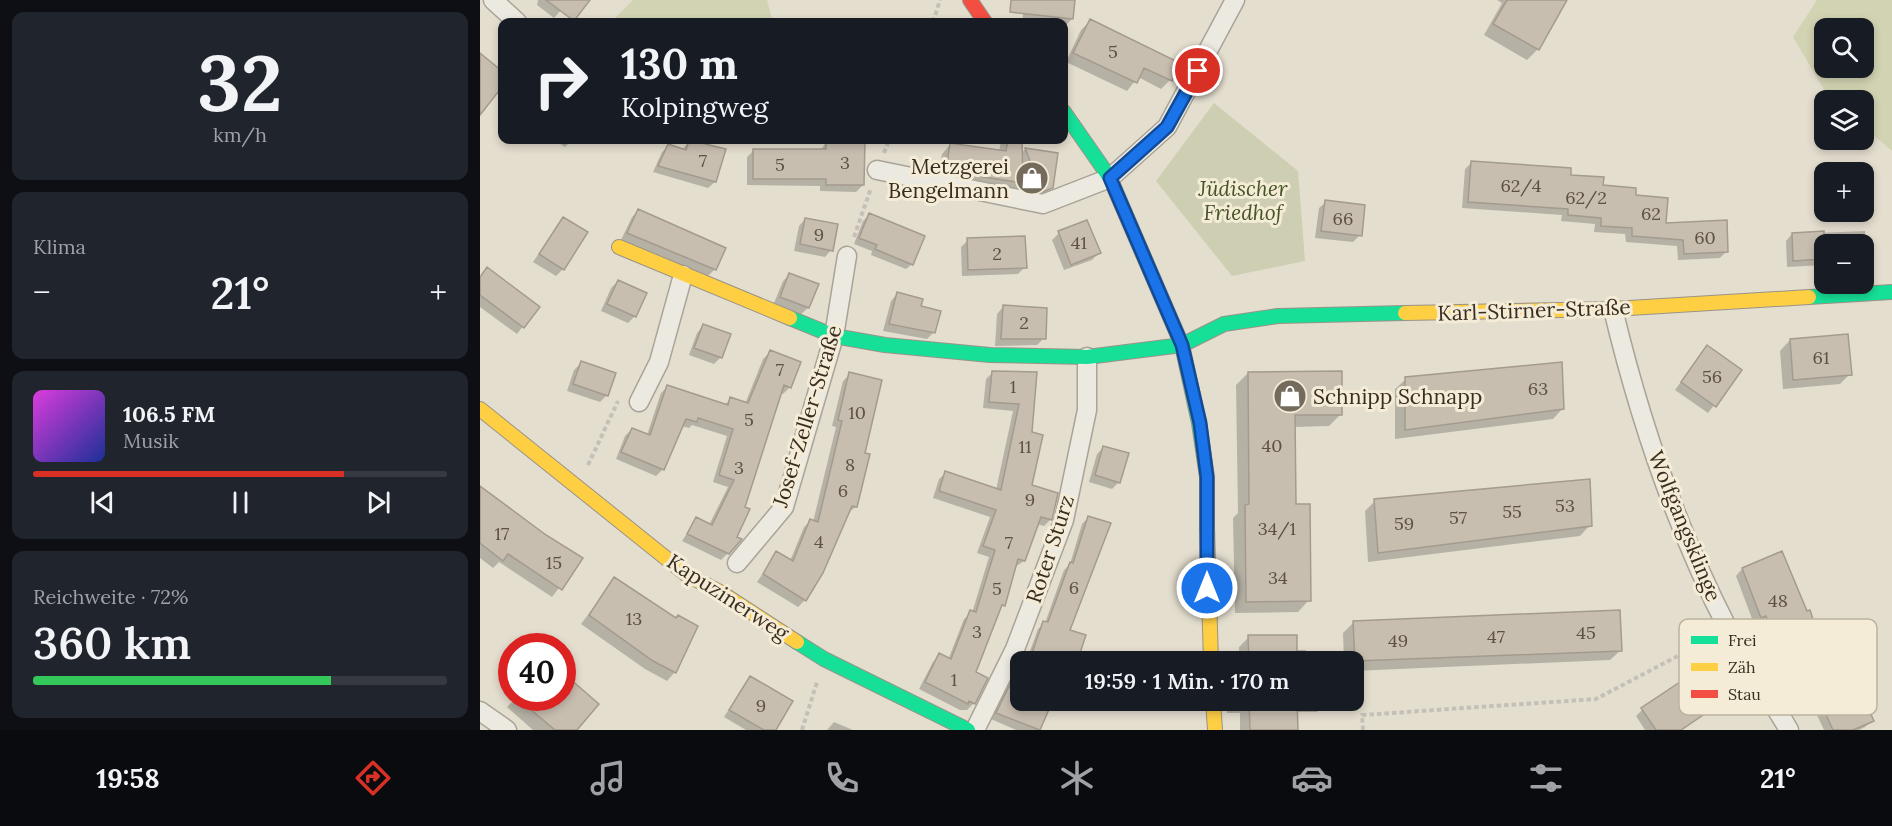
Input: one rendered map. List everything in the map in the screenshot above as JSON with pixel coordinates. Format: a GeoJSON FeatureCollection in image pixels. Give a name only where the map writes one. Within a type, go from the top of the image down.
{"type":"FeatureCollection","features":[{"type":"Feature","properties":{"kind":"street"},"geometry":{"type":"LineString","coordinates":[[493,0],[513,18]]}},
{"type":"Feature","properties":{"kind":"street"},"geometry":{"type":"LineString","coordinates":[[970,0],[982,18]]}},
{"type":"Feature","properties":{"kind":"street"},"geometry":{"type":"LineString","coordinates":[[877,170],[1043,204],[1110,178],[1167,127],[1235,0]]}},
{"type":"Feature","properties":{"kind":"street"},"geometry":{"type":"LineString","coordinates":[[1068,118],[1110,178],[1182,345],[1200,423],[1207,477],[1207,588],[1210,651]]}},
{"type":"Feature","properties":{"kind":"street","name":"Karl-Stirner-Straße"},"geometry":{"type":"LineString","coordinates":[[619,247],[834,336],[885,345],[990,355],[1087,357],[1182,345],[1224,324],[1278,316],[1613,309],[1892,292]]}},
{"type":"Feature","properties":{"kind":"street","name":"Josef-Zeller-Straße"},"geometry":{"type":"LineString","coordinates":[[737,563],[783,507],[834,336],[847,256]]}},
{"type":"Feature","properties":{"kind":"street"},"geometry":{"type":"LineString","coordinates":[[639,402],[659,362],[683,275]]}},
{"type":"Feature","properties":{"kind":"street","name":"Wolfgangsklinge"},"geometry":{"type":"LineString","coordinates":[[1613,309],[1630,383],[1664,479],[1696,562],[1724,619]]}},
{"type":"Feature","properties":{"kind":"street","name":"Roter Sturz"},"geometry":{"type":"LineString","coordinates":[[975,730],[1015,650],[1064,520],[1087,410],[1087,357]]}},
{"type":"Feature","properties":{"kind":"street","name":"Kapuzinerweg"},"geometry":{"type":"LineString","coordinates":[[480,409],[687,575],[720,592],[824,659],[968,730]]}},
{"type":"Feature","properties":{"kind":"street"},"geometry":{"type":"LineString","coordinates":[[480,711],[507,730]]}},
{"type":"Feature","properties":{"kind":"street"},"geometry":{"type":"LineString","coordinates":[[1214,711],[1215,730]]}},
{"type":"Feature","properties":{"kind":"street","name":"Wolfgangsklinge"},"geometry":{"type":"LineString","coordinates":[[1780,715],[1789,730]]}},
{"type":"Feature","properties":{"kind":"path"},"geometry":{"type":"LineString","coordinates":[[934,18],[940,0]]}},
{"type":"Feature","properties":{"kind":"path"},"geometry":{"type":"LineString","coordinates":[[847,256],[888,144]]}},
{"type":"Feature","properties":{"kind":"path"},"geometry":{"type":"LineString","coordinates":[[592,458],[620,398],[639,402]]}},
{"type":"Feature","properties":{"kind":"path"},"geometry":{"type":"LineString","coordinates":[[1363,730],[1362,715],[1596,699],[1679,656]]}},
{"type":"Feature","properties":{"kind":"path"},"geometry":{"type":"LineString","coordinates":[[802,730],[824,659]]}},
{"type":"Feature","properties":{"kind":"green space"},"geometry":{"type":"Polygon","coordinates":[[[633,0],[767,0],[772,18],[615,18],[633,0]]]}},
{"type":"Feature","properties":{"kind":"green space"},"geometry":{"type":"Polygon","coordinates":[[[1817,0],[1892,0],[1892,151],[1874,135],[1874,90],[1824,90],[1817,78],[1874,78],[1874,18],[1814,18],[1814,73],[1793,37],[1817,0]]]}},
{"type":"Feature","properties":{"kind":"green space","name":"Jüdischer Friedhof"},"geometry":{"type":"Polygon","coordinates":[[[1214,103],[1298,171],[1305,261],[1232,276],[1156,181],[1214,103]]]}},
{"type":"Feature","properties":{"kind":"building"},"geometry":{"type":"Polygon","coordinates":[[[546,0],[590,0],[576,18],[570,18],[546,0]]]}},
{"type":"Feature","properties":{"kind":"building"},"geometry":{"type":"Polygon","coordinates":[[[1011,0],[1075,0],[1073,19],[1010,12],[1011,0]]]}},
{"type":"Feature","properties":{"kind":"building"},"geometry":{"type":"Polygon","coordinates":[[[1507,0],[1567,0],[1539,50],[1493,24],[1507,0]]]}},
{"type":"Feature","properties":{"kind":"building"},"geometry":{"type":"Polygon","coordinates":[[[1090,19],[1180,63],[1172,81],[1144,68],[1137,83],[1073,53],[1090,19]]]}},
{"type":"Feature","properties":{"kind":"building"},"geometry":{"type":"Polygon","coordinates":[[[480,53],[498,68],[498,92],[480,115],[480,53]]]}},
{"type":"Feature","properties":{"kind":"building"},"geometry":{"type":"Polygon","coordinates":[[[668,144],[686,150],[688,144],[705,144],[726,149],[716,182],[658,166],[668,144]]]}},
{"type":"Feature","properties":{"kind":"building"},"geometry":{"type":"Polygon","coordinates":[[[826,144],[865,144],[864,185],[826,185],[826,179],[753,179],[753,149],[826,149],[826,144]]]}},
{"type":"Feature","properties":{"kind":"building"},"geometry":{"type":"Polygon","coordinates":[[[950,144],[1006,151],[1007,144],[1022,144],[1023,183],[946,171],[950,144]]]}},
{"type":"Feature","properties":{"kind":"building"},"geometry":{"type":"Polygon","coordinates":[[[1025,148],[1058,153],[1053,188],[1042,192],[1025,148]]]}},
{"type":"Feature","properties":{"kind":"building"},"geometry":{"type":"Polygon","coordinates":[[[1471,161],[1571,168],[1571,175],[1604,177],[1603,185],[1636,188],[1636,195],[1668,198],[1666,223],[1727,220],[1728,252],[1684,254],[1683,240],[1632,236],[1632,228],[1601,226],[1601,218],[1568,215],[1568,209],[1468,202],[1471,161]]]}},
{"type":"Feature","properties":{"kind":"building"},"geometry":{"type":"Polygon","coordinates":[[[1325,200],[1365,205],[1362,236],[1321,231],[1325,200]]]}},
{"type":"Feature","properties":{"kind":"building"},"geometry":{"type":"Polygon","coordinates":[[[638,209],[726,248],[716,270],[627,233],[638,209]]]}},
{"type":"Feature","properties":{"kind":"building"},"geometry":{"type":"Polygon","coordinates":[[[869,213],[925,236],[913,265],[875,249],[877,245],[859,238],[869,213]]]}},
{"type":"Feature","properties":{"kind":"building"},"geometry":{"type":"Polygon","coordinates":[[[563,217],[588,232],[564,270],[539,254],[563,217]]]}},
{"type":"Feature","properties":{"kind":"building"},"geometry":{"type":"Polygon","coordinates":[[[805,218],[838,224],[833,251],[800,244],[805,218]]]}},
{"type":"Feature","properties":{"kind":"building"},"geometry":{"type":"Polygon","coordinates":[[[1087,220],[1101,253],[1071,265],[1058,231],[1087,220]]]}},
{"type":"Feature","properties":{"kind":"building"},"geometry":{"type":"Polygon","coordinates":[[[1824,231],[1824,234],[1814,234],[1814,260],[1793,261],[1792,233],[1824,231]]]}},
{"type":"Feature","properties":{"kind":"building"},"geometry":{"type":"Polygon","coordinates":[[[1025,236],[1027,268],[968,270],[967,238],[1025,236]]]}},
{"type":"Feature","properties":{"kind":"building"},"geometry":{"type":"Polygon","coordinates":[[[487,267],[540,307],[524,328],[480,295],[480,277],[487,267]]]}},
{"type":"Feature","properties":{"kind":"building"},"geometry":{"type":"Polygon","coordinates":[[[789,273],[819,284],[809,308],[780,297],[789,273]]]}},
{"type":"Feature","properties":{"kind":"building"},"geometry":{"type":"Polygon","coordinates":[[[618,280],[647,293],[636,317],[607,304],[618,280]]]}},
{"type":"Feature","properties":{"kind":"building"},"geometry":{"type":"Polygon","coordinates":[[[897,292],[923,299],[921,306],[941,311],[935,333],[889,324],[897,292]]]}},
{"type":"Feature","properties":{"kind":"building"},"geometry":{"type":"Polygon","coordinates":[[[1003,305],[1047,308],[1046,339],[1001,339],[1003,305]]]}},
{"type":"Feature","properties":{"kind":"building"},"geometry":{"type":"Polygon","coordinates":[[[703,324],[731,334],[722,358],[694,348],[703,324]]]}},
{"type":"Feature","properties":{"kind":"building"},"geometry":{"type":"Polygon","coordinates":[[[1848,334],[1852,375],[1793,380],[1790,339],[1848,334]]]}},
{"type":"Feature","properties":{"kind":"building"},"geometry":{"type":"Polygon","coordinates":[[[1707,345],[1742,370],[1716,407],[1681,382],[1707,345]]]}},
{"type":"Feature","properties":{"kind":"building"},"geometry":{"type":"Polygon","coordinates":[[[770,350],[801,362],[791,388],[784,385],[745,507],[750,509],[737,537],[742,539],[729,554],[687,534],[696,517],[712,525],[734,480],[719,475],[733,429],[698,418],[697,422],[686,419],[664,470],[621,452],[632,428],[650,435],[667,385],[728,405],[730,397],[748,403],[770,350]]]}},
{"type":"Feature","properties":{"kind":"building"},"geometry":{"type":"Polygon","coordinates":[[[581,361],[616,373],[608,396],[573,384],[581,361]]]}},
{"type":"Feature","properties":{"kind":"building"},"geometry":{"type":"Polygon","coordinates":[[[1562,362],[1564,409],[1405,430],[1405,377],[1562,362]]]}},
{"type":"Feature","properties":{"kind":"building"},"geometry":{"type":"Polygon","coordinates":[[[992,371],[1037,372],[1032,432],[1043,435],[1032,485],[1058,493],[1052,520],[1041,517],[1025,561],[1018,559],[1005,606],[1002,605],[976,672],[988,678],[975,704],[969,701],[968,704],[925,682],[939,653],[951,659],[970,610],[976,612],[995,550],[983,546],[996,510],[939,491],[945,471],[1001,490],[1019,404],[989,402],[992,371]]]}},
{"type":"Feature","properties":{"kind":"building"},"geometry":{"type":"Polygon","coordinates":[[[1342,371],[1342,415],[1295,415],[1296,504],[1310,504],[1311,601],[1246,602],[1245,505],[1249,504],[1248,372],[1342,371]]]}},
{"type":"Feature","properties":{"kind":"building"},"geometry":{"type":"Polygon","coordinates":[[[849,372],[882,380],[865,453],[870,454],[857,507],[852,506],[823,573],[806,601],[763,574],[776,551],[793,561],[810,519],[818,522],[842,421],[838,420],[849,372]]]}},
{"type":"Feature","properties":{"kind":"building"},"geometry":{"type":"Polygon","coordinates":[[[1103,446],[1129,453],[1120,483],[1095,475],[1103,446]]]}},
{"type":"Feature","properties":{"kind":"building"},"geometry":{"type":"Polygon","coordinates":[[[1590,479],[1592,526],[1378,553],[1374,499],[1590,479]]]}},
{"type":"Feature","properties":{"kind":"building"},"geometry":{"type":"Polygon","coordinates":[[[480,486],[546,535],[583,558],[562,590],[508,554],[503,561],[480,543],[480,486]]]}},
{"type":"Feature","properties":{"kind":"building"},"geometry":{"type":"Polygon","coordinates":[[[1088,516],[1111,523],[1070,630],[1086,635],[1081,651],[1033,651],[1043,621],[1048,622],[1070,562],[1073,563],[1088,516]]]}},
{"type":"Feature","properties":{"kind":"building"},"geometry":{"type":"Polygon","coordinates":[[[1782,551],[1807,611],[1810,610],[1813,619],[1767,619],[1766,616],[1761,618],[1742,568],[1782,551]]]}},
{"type":"Feature","properties":{"kind":"building"},"geometry":{"type":"Polygon","coordinates":[[[614,577],[676,618],[678,615],[698,626],[676,673],[653,661],[589,615],[614,577]]]}},
{"type":"Feature","properties":{"kind":"building"},"geometry":{"type":"Polygon","coordinates":[[[1620,610],[1622,651],[1364,661],[1364,651],[1354,651],[1353,621],[1620,610]]]}},
{"type":"Feature","properties":{"kind":"building"},"geometry":{"type":"Polygon","coordinates":[[[1248,635],[1297,635],[1297,651],[1249,651],[1248,635]]]}},
{"type":"Feature","properties":{"kind":"building"},"geometry":{"type":"Polygon","coordinates":[[[750,676],[793,701],[776,730],[764,730],[729,710],[750,676]]]}},
{"type":"Feature","properties":{"kind":"building"},"geometry":{"type":"Polygon","coordinates":[[[1679,683],[1679,715],[1703,715],[1681,730],[1656,730],[1641,708],[1679,683]]]}},
{"type":"Feature","properties":{"kind":"building"},"geometry":{"type":"Polygon","coordinates":[[[576,684],[599,704],[577,730],[555,730],[532,711],[576,711],[576,684]]]}},
{"type":"Feature","properties":{"kind":"building"},"geometry":{"type":"Polygon","coordinates":[[[1010,684],[1010,711],[1048,711],[1040,730],[996,713],[1010,684]]]}},
{"type":"Feature","properties":{"kind":"building"},"geometry":{"type":"Polygon","coordinates":[[[1249,711],[1297,711],[1298,730],[1250,730],[1249,711]]]}},
{"type":"Feature","properties":{"kind":"building"},"geometry":{"type":"Polygon","coordinates":[[[1826,715],[1871,715],[1874,721],[1853,730],[1833,730],[1826,715]]]}},
{"type":"Feature","properties":{"kind":"traffic: fast"},"geometry":{"type":"LineString","coordinates":[[1068,118],[1110,178],[1182,345],[1199,423],[1207,477],[1207,527]]}},
{"type":"Feature","properties":{"kind":"traffic: fast"},"geometry":{"type":"LineString","coordinates":[[1809,297],[1892,292]]}},
{"type":"Feature","properties":{"kind":"traffic: fast"},"geometry":{"type":"LineString","coordinates":[[790,318],[834,336],[885,345],[990,355],[1087,357],[1182,345],[1224,324],[1278,316],[1405,313]]}},
{"type":"Feature","properties":{"kind":"traffic: fast"},"geometry":{"type":"LineString","coordinates":[[797,642],[824,659],[968,730]]}},
{"type":"Feature","properties":{"kind":"traffic: slow"},"geometry":{"type":"LineString","coordinates":[[619,247],[790,318]]}},
{"type":"Feature","properties":{"kind":"traffic: slow"},"geometry":{"type":"LineString","coordinates":[[1405,313],[1613,309],[1809,297]]}},
{"type":"Feature","properties":{"kind":"traffic: slow"},"geometry":{"type":"LineString","coordinates":[[480,409],[687,575],[720,592],[797,642]]}},
{"type":"Feature","properties":{"kind":"traffic: slow"},"geometry":{"type":"LineString","coordinates":[[1207,527],[1211,651]]}},
{"type":"Feature","properties":{"kind":"traffic: slow"},"geometry":{"type":"LineString","coordinates":[[1214,711],[1215,730]]}},
{"type":"Feature","properties":{"kind":"traffic: jam"},"geometry":{"type":"LineString","coordinates":[[970,0],[982,18]]}},
{"type":"Feature","properties":{"kind":"place","name":"Metzgerei Bengelmann"},"geometry":{"type":"Point","coordinates":[1032,178]}},
{"type":"Feature","properties":{"kind":"place","name":"Schnipp Schnapp"},"geometry":{"type":"Point","coordinates":[1290,396]}},
{"type":"Feature","properties":{"kind":"route"},"geometry":{"type":"LineString","coordinates":[[1198,71],[1167,127],[1110,178],[1182,345],[1200,423],[1207,477],[1207,588]]}}]}
